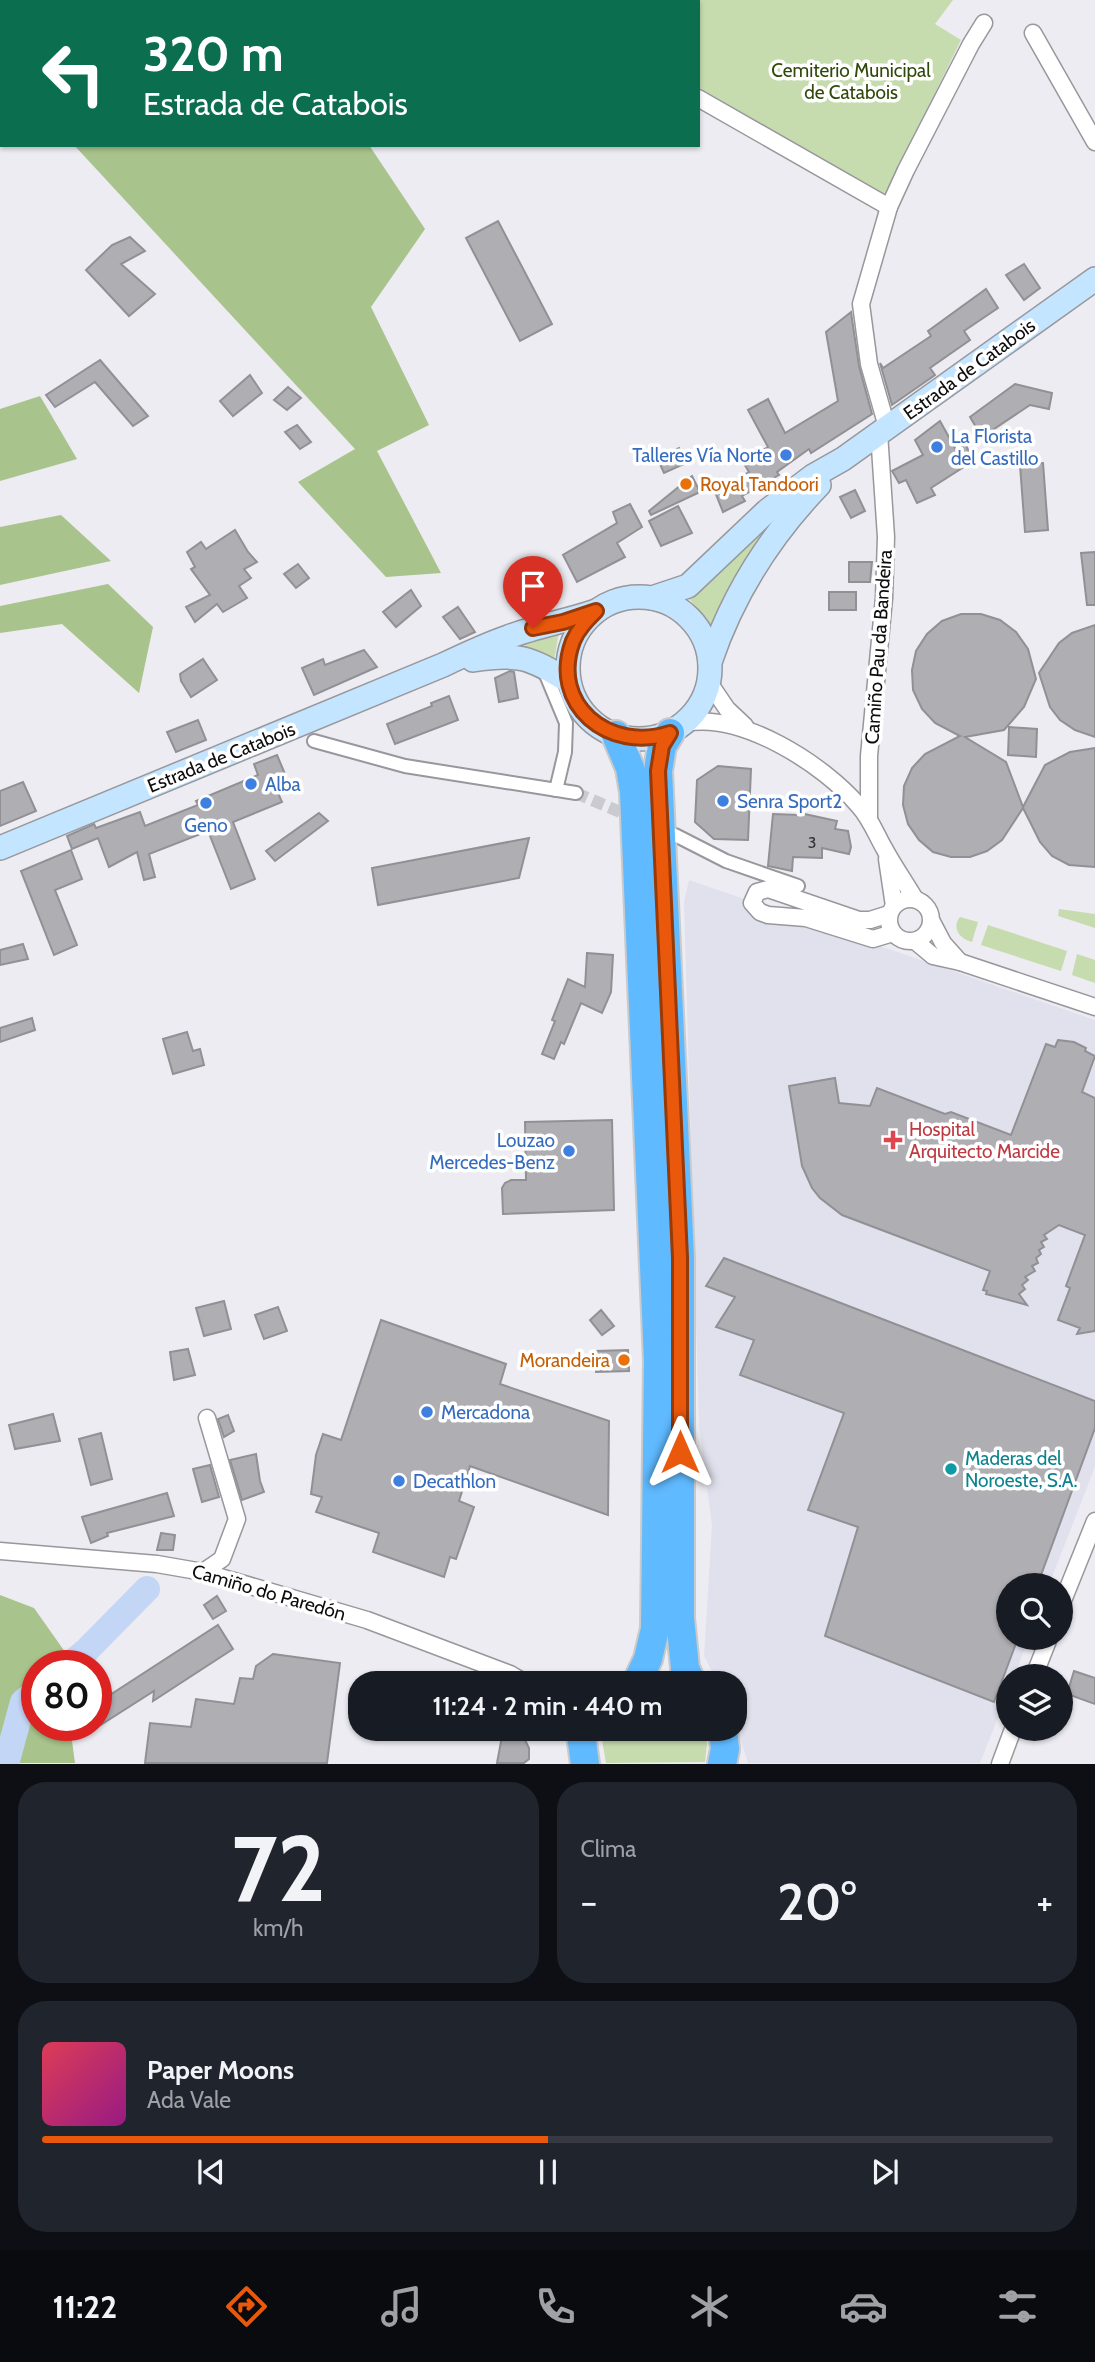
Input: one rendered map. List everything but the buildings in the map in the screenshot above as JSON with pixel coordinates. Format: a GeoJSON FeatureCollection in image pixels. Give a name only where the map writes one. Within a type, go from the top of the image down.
{"type":"FeatureCollection","features":[{"type":"Feature","properties":{"kind":"highway"},"geometry":{"type":"LineString","coordinates":[[672,734],[658,771],[680,1258],[680,1618],[686,1671]]}},
{"type":"Feature","properties":{"kind":"highway"},"geometry":{"type":"LineString","coordinates":[[619,742],[630,768],[634,792],[658,1361],[655,1629],[648,1659],[639,1671]]}},
{"type":"Feature","properties":{"kind":"highway"},"geometry":{"type":"LineString","coordinates":[[582,1741],[585,1763]]}},
{"type":"Feature","properties":{"kind":"main road","name":"Estrada de Catabois"},"geometry":{"type":"LineString","coordinates":[[652,598],[688,586],[766,511],[1095,279]]}},
{"type":"Feature","properties":{"kind":"main road","name":"Estrada de Catabois"},"geometry":{"type":"LineString","coordinates":[[672,734],[700,705],[724,624],[756,562],[793,512],[843,459]]}},
{"type":"Feature","properties":{"kind":"main road","name":"Estrada de Catabois"},"geometry":{"type":"LineString","coordinates":[[0,848],[508,637],[596,611],[614,601],[633,597],[652,598],[671,604],[688,616],[701,632],[708,650],[710,673]]}},
{"type":"Feature","properties":{"kind":"main road"},"geometry":{"type":"LineString","coordinates":[[568,681],[569,659],[574,640],[583,624],[596,611]]}},
{"type":"Feature","properties":{"kind":"main road","name":"Estrada de Catabois"},"geometry":{"type":"LineString","coordinates":[[443,665],[500,656],[527,658],[568,681],[576,700],[590,719],[619,742]]}},
{"type":"Feature","properties":{"kind":"main road"},"geometry":{"type":"LineString","coordinates":[[619,742],[672,734]]}},
{"type":"Feature","properties":{"kind":"street","name":"Camiño Pau da Bandeira"},"geometry":{"type":"LineString","coordinates":[[869,819],[869,756],[886,537],[883,430],[869,364],[861,304],[889,207],[917,148],[984,23]]}},
{"type":"Feature","properties":{"kind":"street"},"geometry":{"type":"LineString","coordinates":[[1033,33],[1095,142]]}},
{"type":"Feature","properties":{"kind":"street"},"geometry":{"type":"LineString","coordinates":[[700,99],[889,207]]}},
{"type":"Feature","properties":{"kind":"street"},"geometry":{"type":"LineString","coordinates":[[542,665],[566,723],[565,752],[556,790]]}},
{"type":"Feature","properties":{"kind":"street"},"geometry":{"type":"LineString","coordinates":[[710,673],[727,709],[752,733]]}},
{"type":"Feature","properties":{"kind":"street"},"geometry":{"type":"LineString","coordinates":[[672,734],[702,720],[718,721],[752,733],[802,759],[831,779],[869,819],[915,899],[928,909],[943,943],[960,962]]}},
{"type":"Feature","properties":{"kind":"street"},"geometry":{"type":"LineString","coordinates":[[314,741],[405,766],[576,793]]}},
{"type":"Feature","properties":{"kind":"street"},"geometry":{"type":"LineString","coordinates":[[675,835],[726,860],[798,886]]}},
{"type":"Feature","properties":{"kind":"street"},"geometry":{"type":"LineString","coordinates":[[885,850],[890,927],[893,933],[906,941],[915,941],[929,931],[932,922]]}},
{"type":"Feature","properties":{"kind":"street"},"geometry":{"type":"LineString","coordinates":[[893,933],[873,939],[806,918],[768,915],[760,912],[752,903],[757,892],[768,889],[859,920],[870,920],[891,910],[907,898],[915,899]]}},
{"type":"Feature","properties":{"kind":"street"},"geometry":{"type":"LineString","coordinates":[[915,941],[933,956],[960,962],[1095,1007]]}},
{"type":"Feature","properties":{"kind":"street"},"geometry":{"type":"LineString","coordinates":[[203,1572],[222,1559],[237,1519],[207,1418]]}},
{"type":"Feature","properties":{"kind":"street"},"geometry":{"type":"LineString","coordinates":[[1073,1576],[1095,1521]]}},
{"type":"Feature","properties":{"kind":"street","name":"Camiño do Paredón"},"geometry":{"type":"LineString","coordinates":[[0,1551],[157,1564],[203,1572],[367,1620],[502,1671]]}},
{"type":"Feature","properties":{"kind":"street"},"geometry":{"type":"LineString","coordinates":[[1000,1763],[1008,1741]]}},
{"type":"Feature","properties":{"kind":"shaded area"},"geometry":{"type":"Polygon","coordinates":[[[689,880],[1095,1020],[1095,1467],[1054,1573],[996,1573],[996,1650],[1024,1650],[1019,1664],[996,1664],[996,1722],[980,1763],[748,1763],[741,1741],[747,1741],[747,1671],[712,1671],[704,1656],[712,1525],[699,1426],[684,902],[689,880]]]}},
{"type":"Feature","properties":{"kind":"green space","name":"Cemiterio Municipal de Catabois"},"geometry":{"type":"Polygon","coordinates":[[[700,0],[953,0],[935,24],[961,40],[885,196],[700,88],[700,0]]]}},
{"type":"Feature","properties":{"kind":"green space"},"geometry":{"type":"Polygon","coordinates":[[[76,147],[370,147],[425,229],[371,307],[429,425],[377,451],[441,573],[386,577],[298,482],[355,449],[76,147]]]}},
{"type":"Feature","properties":{"kind":"green space"},"geometry":{"type":"Polygon","coordinates":[[[40,396],[77,459],[0,481],[0,409],[40,396]]]}},
{"type":"Feature","properties":{"kind":"green space"},"geometry":{"type":"Polygon","coordinates":[[[808,485],[712,627],[688,598],[808,485]]]}},
{"type":"Feature","properties":{"kind":"green space"},"geometry":{"type":"Polygon","coordinates":[[[61,515],[111,561],[0,585],[0,527],[61,515]]]}},
{"type":"Feature","properties":{"kind":"green space"},"geometry":{"type":"Polygon","coordinates":[[[108,584],[153,627],[139,693],[62,624],[0,633],[0,606],[108,584]]]}},
{"type":"Feature","properties":{"kind":"green space"},"geometry":{"type":"Polygon","coordinates":[[[563,627],[558,637],[554,662],[510,648],[563,627]]]}},
{"type":"Feature","properties":{"kind":"green space"},"geometry":{"type":"Polygon","coordinates":[[[1059,909],[1095,914],[1095,928],[1058,916],[1059,909]]]}},
{"type":"Feature","properties":{"kind":"green space"},"geometry":{"type":"Polygon","coordinates":[[[960,917],[978,922],[972,942],[958,932],[956,925],[960,917]]]}},
{"type":"Feature","properties":{"kind":"green space"},"geometry":{"type":"Polygon","coordinates":[[[988,925],[1067,951],[1061,971],[981,945],[988,925]]]}},
{"type":"Feature","properties":{"kind":"green space"},"geometry":{"type":"Polygon","coordinates":[[[1077,954],[1095,960],[1095,983],[1072,975],[1077,954]]]}},
{"type":"Feature","properties":{"kind":"green space"},"geometry":{"type":"Polygon","coordinates":[[[0,1595],[34,1608],[64,1650],[21,1650],[21,1741],[72,1741],[75,1763],[0,1763],[0,1595]]]}},
{"type":"Feature","properties":{"kind":"green space"},"geometry":{"type":"Polygon","coordinates":[[[602,1741],[706,1741],[705,1762],[606,1763],[602,1741]]]}},
{"type":"Feature","properties":{"kind":"waterway"},"geometry":{"type":"LineString","coordinates":[[87,1650],[147,1589]]}},
{"type":"Feature","properties":{"kind":"waterway"},"geometry":{"type":"LineString","coordinates":[[6,1764],[21,1709]]}},
{"type":"Feature","properties":{"kind":"tunnel"},"geometry":{"type":"LineString","coordinates":[[576,793],[634,818]]}},
{"type":"Feature","properties":{"kind":"place","name":"La Florista del Castillo"},"geometry":{"type":"Point","coordinates":[937,447]}},
{"type":"Feature","properties":{"kind":"place","name":"Talleres Vía Norte"},"geometry":{"type":"Point","coordinates":[786,455]}},
{"type":"Feature","properties":{"kind":"place","name":"Royal Tandoori"},"geometry":{"type":"Point","coordinates":[686,484]}},
{"type":"Feature","properties":{"kind":"place","name":"Alba"},"geometry":{"type":"Point","coordinates":[251,784]}},
{"type":"Feature","properties":{"kind":"place","name":"Senra Sport2"},"geometry":{"type":"Point","coordinates":[723,801]}},
{"type":"Feature","properties":{"kind":"place","name":"Geno"},"geometry":{"type":"Point","coordinates":[206,803]}},
{"type":"Feature","properties":{"kind":"place","name":"Hospital Arquitecto Marcide"},"geometry":{"type":"Point","coordinates":[893,1140]}},
{"type":"Feature","properties":{"kind":"place","name":"Louzao Mercedes-Benz"},"geometry":{"type":"Point","coordinates":[569,1151]}},
{"type":"Feature","properties":{"kind":"place","name":"Morandeira"},"geometry":{"type":"Point","coordinates":[624,1360]}},
{"type":"Feature","properties":{"kind":"place","name":"Mercadona"},"geometry":{"type":"Point","coordinates":[427,1412]}},
{"type":"Feature","properties":{"kind":"place","name":"Maderas del Noroeste, S.A."},"geometry":{"type":"Point","coordinates":[951,1469]}},
{"type":"Feature","properties":{"kind":"place","name":"Decathlon"},"geometry":{"type":"Point","coordinates":[399,1481]}},
{"type":"Feature","properties":{"kind":"route"},"geometry":{"type":"LineString","coordinates":[[533,628],[596,611],[583,624],[574,640],[569,659],[568,681],[576,700],[590,719],[616,735],[643,739],[670,733],[662,746],[658,771],[680,1258],[680,1452]]}}]}
